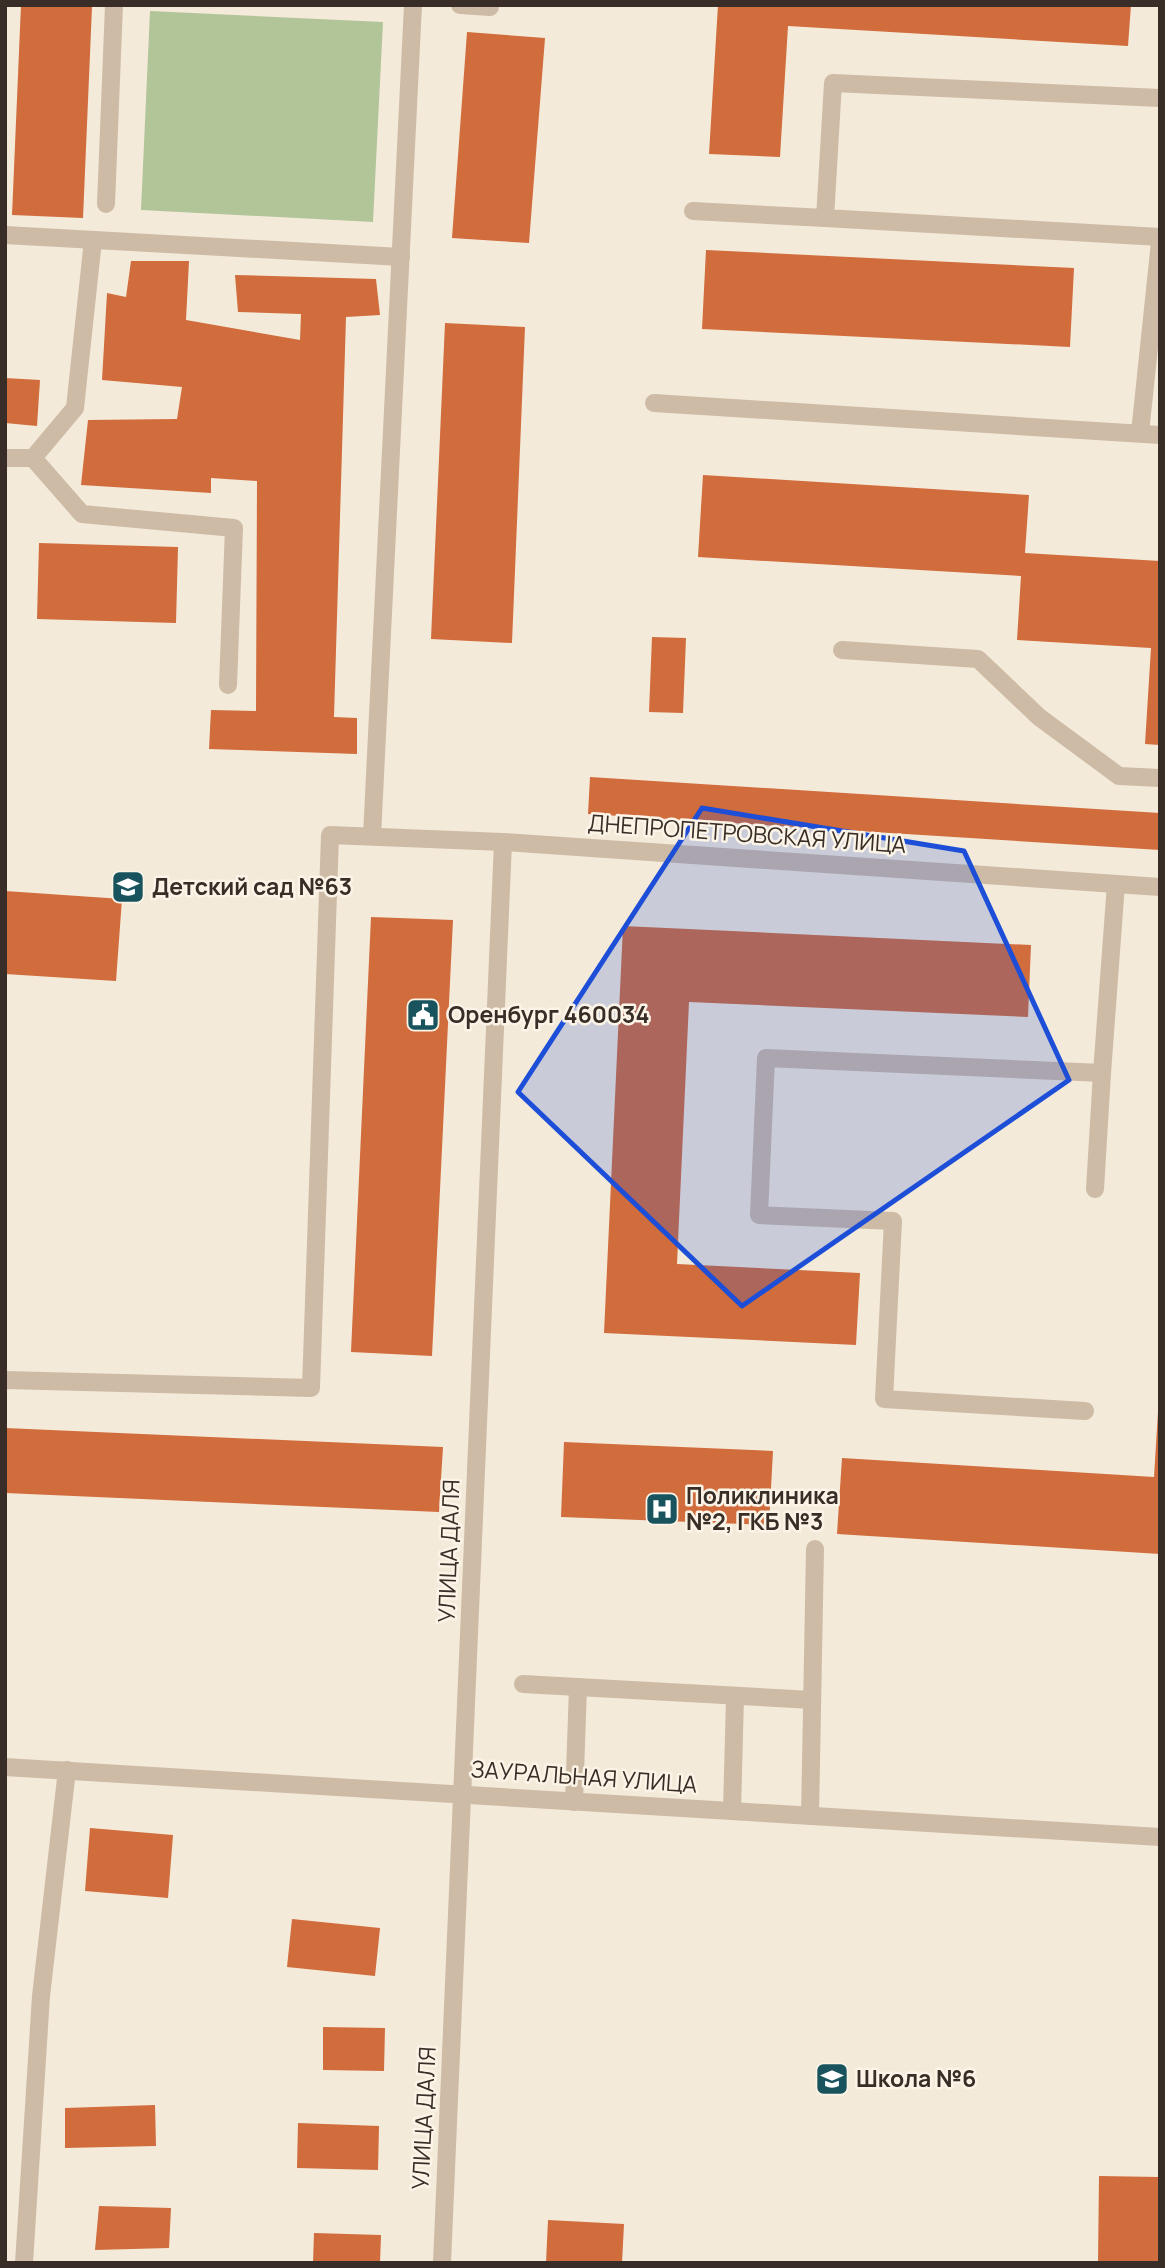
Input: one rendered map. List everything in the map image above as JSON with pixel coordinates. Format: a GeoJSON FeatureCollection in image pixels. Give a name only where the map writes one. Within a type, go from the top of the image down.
{"type":"FeatureCollection","features":[{"type":"Feature","properties":{"kind":"street"},"geometry":{"type":"LineString","coordinates":[[106,204],[114,5]]}},
{"type":"Feature","properties":{"kind":"street"},"geometry":{"type":"LineString","coordinates":[[372,836],[413,5]]}},
{"type":"Feature","properties":{"kind":"street"},"geometry":{"type":"LineString","coordinates":[[460,5],[490,7]]}},
{"type":"Feature","properties":{"kind":"street"},"geometry":{"type":"LineString","coordinates":[[825,218],[833,83],[1160,98]]}},
{"type":"Feature","properties":{"kind":"street"},"geometry":{"type":"LineString","coordinates":[[693,211],[1160,239],[1140,433]]}},
{"type":"Feature","properties":{"kind":"street"},"geometry":{"type":"LineString","coordinates":[[5,234],[401,257]]}},
{"type":"Feature","properties":{"kind":"street"},"geometry":{"type":"LineString","coordinates":[[33,458],[75,408],[93,240]]}},
{"type":"Feature","properties":{"kind":"street"},"geometry":{"type":"LineString","coordinates":[[654,402],[1160,435]]}},
{"type":"Feature","properties":{"kind":"street"},"geometry":{"type":"LineString","coordinates":[[5,458],[33,458],[82,514],[234,528],[228,685]]}},
{"type":"Feature","properties":{"kind":"street"},"geometry":{"type":"LineString","coordinates":[[842,650],[978,659],[1039,717],[1119,776],[1160,778]]}},
{"type":"Feature","properties":{"kind":"street","name":"ДНЕПРОПЕТРОВСКАЯ УЛИЦА"},"geometry":{"type":"LineString","coordinates":[[5,1380],[311,1388],[330,835],[503,842],[1160,887]]}},
{"type":"Feature","properties":{"kind":"street","name":"УЛИЦА ДАЛЯ"},"geometry":{"type":"LineString","coordinates":[[442,2263],[503,842]]}},
{"type":"Feature","properties":{"kind":"street"},"geometry":{"type":"LineString","coordinates":[[1095,1189],[1116,884]]}},
{"type":"Feature","properties":{"kind":"street"},"geometry":{"type":"LineString","coordinates":[[1086,1411],[884,1399],[893,1221],[759,1215],[765,1071],[766,1058],[1102,1073]]}},
{"type":"Feature","properties":{"kind":"street"},"geometry":{"type":"LineString","coordinates":[[810,1815],[815,1549]]}},
{"type":"Feature","properties":{"kind":"street"},"geometry":{"type":"LineString","coordinates":[[523,1684],[813,1700]]}},
{"type":"Feature","properties":{"kind":"street"},"geometry":{"type":"LineString","coordinates":[[574,1801],[578,1687]]}},
{"type":"Feature","properties":{"kind":"street"},"geometry":{"type":"LineString","coordinates":[[732,1811],[734,1697]]}},
{"type":"Feature","properties":{"kind":"street","name":"ЗАУРАЛЬНАЯ УЛИЦА"},"geometry":{"type":"LineString","coordinates":[[5,1767],[1160,1837]]}},
{"type":"Feature","properties":{"kind":"street"},"geometry":{"type":"LineString","coordinates":[[24,2263],[41,1996],[67,1770]]}},
{"type":"Feature","properties":{"kind":"highlighted area"},"geometry":{"type":"Polygon","coordinates":[[[702,808],[964,851],[1069,1080],[742,1306],[518,1092],[702,808]]]}},
{"type":"Feature","properties":{"kind":"green space"},"geometry":{"type":"Polygon","coordinates":[[[150,11],[383,22],[373,222],[141,210],[150,11]]]}},
{"type":"Feature","properties":{"kind":"building"},"geometry":{"type":"Polygon","coordinates":[[[21,5],[92,7],[83,218],[12,215],[21,5]]]}},
{"type":"Feature","properties":{"kind":"building"},"geometry":{"type":"Polygon","coordinates":[[[718,5],[1131,5],[1128,46],[788,26],[780,157],[709,154],[718,5]]]}},
{"type":"Feature","properties":{"kind":"building"},"geometry":{"type":"Polygon","coordinates":[[[467,32],[545,38],[529,243],[452,238],[467,32]]]}},
{"type":"Feature","properties":{"kind":"building"},"geometry":{"type":"Polygon","coordinates":[[[706,250],[1074,268],[1070,347],[702,329],[706,250]]]}},
{"type":"Feature","properties":{"kind":"building"},"geometry":{"type":"Polygon","coordinates":[[[131,261],[189,261],[186,320],[300,340],[301,314],[238,312],[235,275],[376,279],[380,315],[346,317],[334,717],[357,718],[357,754],[209,749],[211,710],[256,711],[257,481],[211,478],[211,493],[81,485],[88,420],[177,419],[182,387],[102,380],[107,293],[126,297],[131,261]]]}},
{"type":"Feature","properties":{"kind":"building"},"geometry":{"type":"Polygon","coordinates":[[[445,323],[525,327],[512,643],[431,639],[445,323]]]}},
{"type":"Feature","properties":{"kind":"building"},"geometry":{"type":"Polygon","coordinates":[[[5,378],[40,380],[37,426],[5,423],[5,378]]]}},
{"type":"Feature","properties":{"kind":"building"},"geometry":{"type":"Polygon","coordinates":[[[703,475],[1029,495],[1025,553],[1160,561],[1160,745],[1145,744],[1151,648],[1017,640],[1021,576],[698,557],[703,475]]]}},
{"type":"Feature","properties":{"kind":"building"},"geometry":{"type":"Polygon","coordinates":[[[39,543],[178,547],[176,623],[37,619],[39,543]]]}},
{"type":"Feature","properties":{"kind":"building"},"geometry":{"type":"Polygon","coordinates":[[[652,637],[686,638],[683,713],[649,712],[652,637]]]}},
{"type":"Feature","properties":{"kind":"building"},"geometry":{"type":"Polygon","coordinates":[[[590,777],[1160,813],[1160,850],[588,814],[590,777]]]}},
{"type":"Feature","properties":{"kind":"building"},"geometry":{"type":"Polygon","coordinates":[[[5,891],[122,899],[116,981],[5,974],[5,891]]]}},
{"type":"Feature","properties":{"kind":"building"},"geometry":{"type":"Polygon","coordinates":[[[371,917],[453,920],[432,1356],[351,1352],[371,917]]]}},
{"type":"Feature","properties":{"kind":"building"},"geometry":{"type":"Polygon","coordinates":[[[623,926],[1031,945],[1028,1017],[689,1002],[677,1264],[860,1273],[856,1345],[604,1333],[623,926]]]}},
{"type":"Feature","properties":{"kind":"building"},"geometry":{"type":"Polygon","coordinates":[[[1158,1412],[1160,1554],[837,1534],[842,1458],[1154,1477],[1158,1412]]]}},
{"type":"Feature","properties":{"kind":"building"},"geometry":{"type":"Polygon","coordinates":[[[5,1428],[443,1447],[439,1512],[5,1493],[5,1428]]]}},
{"type":"Feature","properties":{"kind":"building"},"geometry":{"type":"Polygon","coordinates":[[[564,1442],[773,1451],[769,1525],[561,1517],[564,1442]]]}},
{"type":"Feature","properties":{"kind":"building"},"geometry":{"type":"Polygon","coordinates":[[[90,1828],[173,1835],[168,1898],[85,1891],[90,1828]]]}},
{"type":"Feature","properties":{"kind":"building"},"geometry":{"type":"Polygon","coordinates":[[[292,1919],[380,1928],[375,1976],[287,1967],[292,1919]]]}},
{"type":"Feature","properties":{"kind":"building"},"geometry":{"type":"Polygon","coordinates":[[[323,2027],[385,2028],[384,2071],[323,2070],[323,2027]]]}},
{"type":"Feature","properties":{"kind":"building"},"geometry":{"type":"Polygon","coordinates":[[[155,2105],[156,2146],[65,2148],[65,2108],[155,2105]]]}},
{"type":"Feature","properties":{"kind":"building"},"geometry":{"type":"Polygon","coordinates":[[[298,2123],[379,2126],[378,2170],[297,2168],[298,2123]]]}},
{"type":"Feature","properties":{"kind":"building"},"geometry":{"type":"Polygon","coordinates":[[[1099,2176],[1160,2177],[1160,2263],[1098,2263],[1099,2176]]]}},
{"type":"Feature","properties":{"kind":"building"},"geometry":{"type":"Polygon","coordinates":[[[99,2206],[171,2208],[169,2248],[95,2250],[99,2206]]]}},
{"type":"Feature","properties":{"kind":"building"},"geometry":{"type":"Polygon","coordinates":[[[548,2220],[624,2224],[622,2263],[546,2263],[548,2220]]]}},
{"type":"Feature","properties":{"kind":"building"},"geometry":{"type":"Polygon","coordinates":[[[314,2233],[381,2235],[380,2263],[313,2263],[314,2233]]]}},
{"type":"Feature","properties":{"kind":"place","name":"Детский сад №63"},"geometry":{"type":"Point","coordinates":[128,887]}},
{"type":"Feature","properties":{"kind":"place","name":"Оренбург 460034"},"geometry":{"type":"Point","coordinates":[423,1015]}},
{"type":"Feature","properties":{"kind":"place","name":"Поликлиника №2, ГКБ №3"},"geometry":{"type":"Point","coordinates":[662,1509]}},
{"type":"Feature","properties":{"kind":"place","name":"Школа №6"},"geometry":{"type":"Point","coordinates":[832,2079]}}]}
